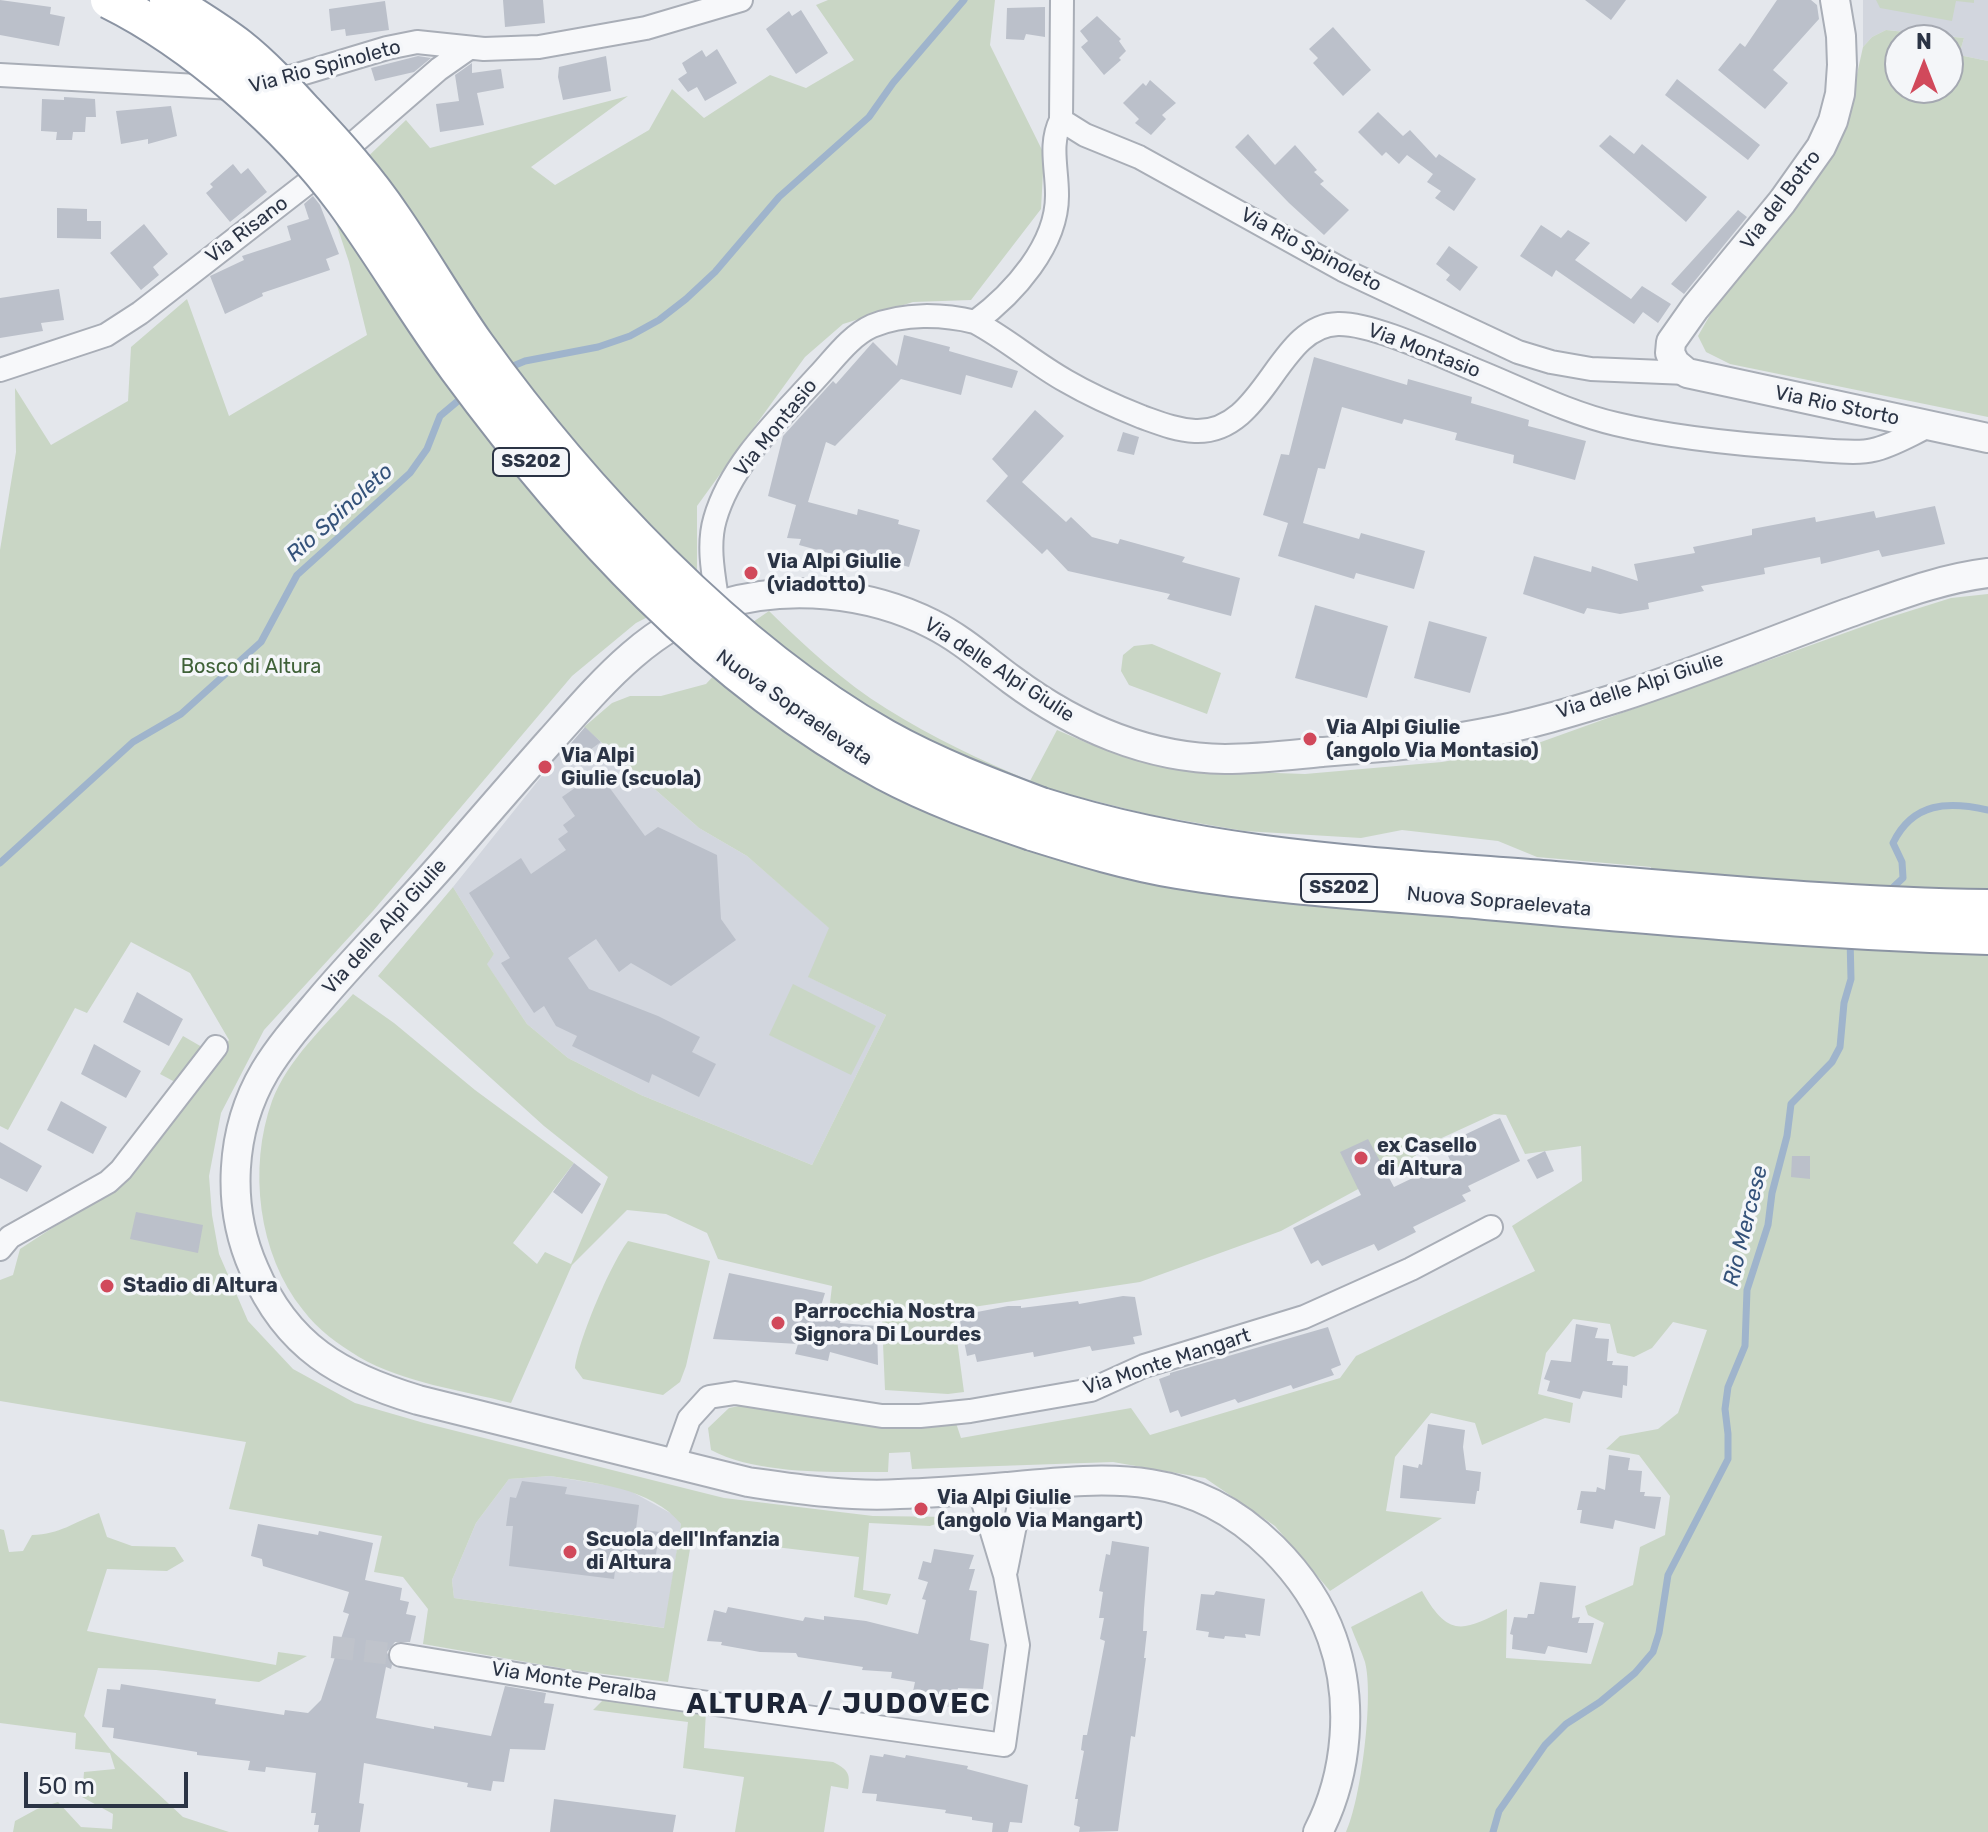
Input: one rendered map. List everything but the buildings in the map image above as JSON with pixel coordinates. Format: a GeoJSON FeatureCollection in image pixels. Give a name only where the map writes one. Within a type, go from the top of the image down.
{"type":"FeatureCollection","features":[{"type":"Feature","properties":{"kind":"highway","name":"Nuova Sopraelevata"},"geometry":{"type":"LineString","coordinates":[[109,0],[188,49],[256,105],[296,144],[343,200],[450,359],[525,455],[603,543],[718,656],[790,711],[853,754],[886,772],[968,810],[1112,828],[1225,849],[1461,872],[1851,930],[1988,936]]}},
{"type":"Feature","properties":{"kind":"highway","name":"Nuova Sopraelevata"},"geometry":{"type":"LineString","coordinates":[[168,0],[239,47],[270,74],[335,144],[393,217],[468,333],[511,391],[586,481],[714,612],[758,650],[833,705],[885,738],[974,781],[1036,819]]}},
{"type":"Feature","properties":{"kind":"highway","name":"Nuova Sopraelevata"},"geometry":{"type":"LineString","coordinates":[[1652,902],[1847,903],[1988,908]]}},
{"type":"Feature","properties":{"kind":"street","name":"Via Rio Spinoleto"},"geometry":{"type":"LineString","coordinates":[[0,75],[251,89],[417,42],[469,48],[539,47],[607,36],[741,0]]}},
{"type":"Feature","properties":{"kind":"street"},"geometry":{"type":"LineString","coordinates":[[975,322],[1008,295],[1028,270],[1045,242],[1055,216],[1055,132],[1061,120],[1062,0]]}},
{"type":"Feature","properties":{"kind":"street","name":"Via del Botro"},"geometry":{"type":"LineString","coordinates":[[1687,373],[1675,363],[1670,353],[1671,342],[1782,202],[1821,147],[1833,121],[1840,94],[1842,65],[1835,0]]}},
{"type":"Feature","properties":{"kind":"street","name":"Via Risano"},"geometry":{"type":"LineString","coordinates":[[0,370],[106,335],[140,313],[310,181],[439,69],[469,48]]}},
{"type":"Feature","properties":{"kind":"street","name":"Via Rio Spinoleto"},"geometry":{"type":"LineString","coordinates":[[1061,120],[1085,135],[1139,157],[1343,270],[1518,352],[1591,369],[1687,373]]}},
{"type":"Feature","properties":{"kind":"street","name":"Via Montasio"},"geometry":{"type":"LineString","coordinates":[[718,605],[712,552],[715,520],[731,483],[751,452],[848,343],[872,327],[925,317],[948,316],[975,322],[1065,381],[1168,427],[1196,431],[1215,428],[1238,415],[1257,397],[1292,350],[1310,332],[1336,323],[1364,327],[1417,346],[1582,414],[1656,432],[1768,446],[1872,451],[1929,426]]}},
{"type":"Feature","properties":{"kind":"street","name":"Via Rio Storto"},"geometry":{"type":"LineString","coordinates":[[1687,373],[1988,438]]}},
{"type":"Feature","properties":{"kind":"street","name":"Via delle Alpi Giulie"},"geometry":{"type":"LineString","coordinates":[[1318,1832],[1329,1811],[1345,1737],[1342,1678],[1328,1625],[1288,1563],[1237,1518],[1179,1490],[1116,1479],[893,1495],[797,1489],[748,1482],[418,1400],[373,1386],[338,1369],[312,1350],[270,1302],[257,1278],[240,1228],[235,1171],[240,1131],[255,1089],[286,1040],[335,982],[612,671],[646,643],[718,605],[771,596],[809,594],[887,605],[931,623],[959,639],[1017,684],[1092,728],[1133,744],[1184,756],[1227,759],[1421,743],[1485,733],[1619,697],[1926,586],[1988,573]]}},
{"type":"Feature","properties":{"kind":"street"},"geometry":{"type":"LineString","coordinates":[[0,1249],[10,1237],[75,1202],[108,1182],[121,1170],[216,1047]]}},
{"type":"Feature","properties":{"kind":"street","name":"Via Monte Mangart"},"geometry":{"type":"LineString","coordinates":[[673,1464],[689,1419],[709,1397],[735,1393],[882,1416],[920,1416],[970,1411],[1091,1390],[1144,1366],[1304,1317],[1411,1269],[1491,1227]]}},
{"type":"Feature","properties":{"kind":"street","name":"Via Monte Peralba"},"geometry":{"type":"LineString","coordinates":[[1005,1575],[1023,1485]]}},
{"type":"Feature","properties":{"kind":"street","name":"Via Monte Peralba"},"geometry":{"type":"LineString","coordinates":[[401,1655],[589,1686],[1004,1745],[1018,1645],[1005,1575],[979,1489]]}},
{"type":"Feature","properties":{"kind":"shaded area"},"geometry":{"type":"Polygon","coordinates":[[[1863,0],[1988,0],[1988,61],[1964,56],[1964,24],[1884,24],[1884,31],[1872,37],[1863,47],[1863,0]]]}},
{"type":"Feature","properties":{"kind":"shaded area"},"geometry":{"type":"Polygon","coordinates":[[[601,742],[699,828],[747,856],[830,928],[809,977],[886,1015],[812,1165],[641,1095],[568,1058],[527,1024],[486,963],[494,954],[453,887],[565,747],[575,761],[601,742]]]}},
{"type":"Feature","properties":{"kind":"shaded area","name":"Scuola dell'Infanzia di Altura"},"geometry":{"type":"Polygon","coordinates":[[[550,1476],[625,1488],[674,1515],[681,1524],[665,1628],[454,1598],[452,1580],[476,1523],[509,1479],[550,1476]]]}},
{"type":"Feature","properties":{"kind":"green space","name":"Bosco di Altura"},"geometry":{"type":"Polygon","coordinates":[[[828,0],[995,0],[990,45],[1044,154],[1041,209],[971,300],[913,302],[843,324],[805,357],[697,506],[697,592],[636,623],[572,676],[373,911],[264,1030],[221,1113],[209,1176],[212,1215],[219,1254],[248,1321],[293,1369],[355,1403],[724,1498],[873,1516],[955,1517],[930,1526],[869,1523],[863,1590],[891,1594],[887,1605],[854,1597],[859,1557],[692,1537],[668,1682],[572,1670],[423,1644],[428,1609],[403,1577],[374,1572],[382,1536],[229,1509],[246,1442],[0,1401],[0,1280],[13,1275],[20,1249],[121,1183],[229,1040],[190,973],[131,942],[87,1013],[75,1008],[8,1130],[0,1126],[0,550],[16,452],[15,388],[51,445],[128,401],[131,347],[187,299],[229,416],[367,335],[349,262],[327,196],[406,120],[430,148],[628,96],[531,167],[555,185],[649,130],[672,89],[704,118],[770,75],[806,88],[854,60],[816,5],[828,0]],[[550,1476],[509,1479],[476,1523],[452,1580],[454,1598],[664,1628],[681,1524],[669,1512],[638,1494],[550,1476]]]}},
{"type":"Feature","properties":{"kind":"green space"},"geometry":{"type":"Polygon","coordinates":[[[1876,0],[1974,0],[1974,3],[1956,1],[1952,21],[1880,8],[1876,0]]]}},
{"type":"Feature","properties":{"kind":"green space"},"geometry":{"type":"Polygon","coordinates":[[[1884,31],[1884,104],[1964,104],[1964,56],[1988,61],[1988,417],[1730,364],[1706,352],[1698,336],[1710,315],[1823,168],[1844,133],[1863,47],[1872,37],[1884,31]]]}},
{"type":"Feature","properties":{"kind":"green space"},"geometry":{"type":"Polygon","coordinates":[[[1988,594],[1988,1832],[1346,1832],[1361,1773],[1368,1698],[1365,1662],[1351,1627],[1422,1591],[1440,1617],[1458,1626],[1468,1626],[1507,1609],[1506,1658],[1591,1664],[1604,1623],[1588,1615],[1585,1606],[1633,1585],[1640,1547],[1665,1535],[1670,1496],[1639,1455],[1606,1449],[1620,1436],[1658,1429],[1678,1413],[1707,1330],[1673,1322],[1652,1348],[1634,1357],[1617,1353],[1610,1324],[1573,1319],[1546,1353],[1538,1394],[1573,1403],[1570,1423],[1545,1418],[1482,1445],[1475,1423],[1431,1413],[1395,1457],[1386,1511],[1442,1518],[1330,1591],[1275,1526],[1205,1478],[1113,1462],[912,1469],[910,1452],[889,1453],[888,1472],[797,1470],[751,1464],[711,1450],[708,1428],[729,1408],[754,1403],[880,1428],[956,1423],[961,1438],[1131,1408],[1150,1435],[1340,1378],[1356,1356],[1535,1271],[1512,1226],[1582,1181],[1581,1146],[1525,1154],[1506,1115],[1494,1114],[1433,1142],[1406,1163],[1281,1231],[1140,1282],[953,1310],[964,1392],[948,1394],[885,1390],[882,1320],[830,1303],[832,1286],[718,1259],[707,1233],[666,1214],[627,1210],[572,1265],[511,1403],[414,1380],[359,1357],[309,1317],[288,1288],[276,1263],[267,1237],[259,1182],[260,1154],[272,1101],[297,1057],[353,994],[574,1163],[513,1243],[537,1264],[545,1252],[571,1264],[608,1177],[544,1126],[378,976],[453,887],[494,954],[487,964],[527,1024],[568,1058],[641,1095],[812,1165],[886,1015],[808,977],[829,928],[747,856],[699,828],[584,727],[612,703],[630,696],[661,696],[706,684],[717,672],[734,635],[769,611],[825,663],[904,720],[1030,781],[1057,730],[1092,745],[1191,770],[1305,774],[1442,762],[1527,747],[1881,620],[1951,598],[1988,594]],[[1047,789],[1026,849],[1103,872],[1206,890],[1650,935],[1651,867],[1537,857],[1498,841],[1402,830],[1361,838],[1244,831],[1151,815],[1047,789]]]}},
{"type":"Feature","properties":{"kind":"green space"},"geometry":{"type":"Polygon","coordinates":[[[1152,644],[1221,673],[1207,714],[1129,685],[1121,671],[1123,655],[1134,646],[1152,644]]]}},
{"type":"Feature","properties":{"kind":"green space"},"geometry":{"type":"Polygon","coordinates":[[[793,984],[876,1026],[851,1075],[769,1035],[793,984]]]}},
{"type":"Feature","properties":{"kind":"green space"},"geometry":{"type":"Polygon","coordinates":[[[183,1036],[202,1047],[175,1082],[160,1074],[183,1036]]]}},
{"type":"Feature","properties":{"kind":"green space"},"geometry":{"type":"Polygon","coordinates":[[[628,1241],[710,1261],[686,1366],[680,1382],[663,1395],[583,1379],[575,1368],[596,1303],[628,1241]]]}},
{"type":"Feature","properties":{"kind":"green space"},"geometry":{"type":"Polygon","coordinates":[[[99,1513],[107,1537],[132,1546],[175,1547],[184,1561],[167,1571],[107,1569],[87,1631],[276,1665],[278,1652],[307,1656],[259,1682],[156,1670],[98,1668],[84,1716],[110,1749],[183,1817],[229,1832],[13,1832],[15,1821],[58,1802],[81,1827],[112,1829],[113,1814],[82,1797],[84,1772],[115,1769],[110,1753],[75,1749],[76,1733],[0,1723],[0,1529],[4,1530],[9,1552],[23,1551],[32,1535],[59,1530],[99,1513]]]}},
{"type":"Feature","properties":{"kind":"green space"},"geometry":{"type":"Polygon","coordinates":[[[605,1698],[706,1711],[704,1748],[833,1762],[847,1772],[848,1789],[831,1786],[824,1832],[735,1832],[744,1777],[683,1768],[688,1722],[593,1710],[605,1698]]]}},
{"type":"Feature","properties":{"kind":"waterway","name":"Rio Spinoleto"},"geometry":{"type":"LineString","coordinates":[[506,369],[525,361],[598,347],[630,336],[659,320],[686,299],[715,272],[779,197],[869,117],[893,83],[964,0]]}},
{"type":"Feature","properties":{"kind":"waterway","name":"Rio Spinoleto"},"geometry":{"type":"LineString","coordinates":[[0,863],[133,742],[181,714],[261,642],[297,575],[410,473],[427,449],[440,416],[465,395]]}},
{"type":"Feature","properties":{"kind":"waterway","name":"Rio Mercese"},"geometry":{"type":"LineString","coordinates":[[1888,892],[1903,878],[1902,862],[1893,843],[1911,819],[1921,812],[1946,806],[1988,810]]}},
{"type":"Feature","properties":{"kind":"waterway","name":"Rio Mercese"},"geometry":{"type":"LineString","coordinates":[[1493,1832],[1499,1811],[1545,1745],[1566,1724],[1600,1702],[1635,1673],[1653,1652],[1668,1575],[1728,1459],[1725,1409],[1728,1387],[1745,1346],[1747,1290],[1768,1225],[1791,1104],[1832,1062],[1840,1047],[1844,1003],[1851,979],[1850,938]]}},
{"type":"Feature","properties":{"kind":"tunnel"},"geometry":{"type":"LineString","coordinates":[[332,1647],[401,1655]]}},
{"type":"Feature","properties":{"kind":"place","name":"Via Alpi Giulie (viadotto)"},"geometry":{"type":"Point","coordinates":[751,573]}},
{"type":"Feature","properties":{"kind":"place","name":"Via Alpi Giulie (angolo Via Montasio)"},"geometry":{"type":"Point","coordinates":[1310,739]}},
{"type":"Feature","properties":{"kind":"place","name":"Via Alpi Giulie (scuola)"},"geometry":{"type":"Point","coordinates":[545,767]}},
{"type":"Feature","properties":{"kind":"place","name":"ex Casello di Altura"},"geometry":{"type":"Point","coordinates":[1361,1158]}},
{"type":"Feature","properties":{"kind":"place","name":"Stadio di Altura"},"geometry":{"type":"Point","coordinates":[107,1286]}},
{"type":"Feature","properties":{"kind":"place","name":"Parrocchia Nostra Signora Di Lourdes"},"geometry":{"type":"Point","coordinates":[778,1323]}},
{"type":"Feature","properties":{"kind":"place","name":"Via Alpi Giulie (angolo Via Mangart)"},"geometry":{"type":"Point","coordinates":[921,1509]}},
{"type":"Feature","properties":{"kind":"place","name":"Scuola dell'Infanzia di Altura"},"geometry":{"type":"Point","coordinates":[570,1552]}},
{"type":"Feature","properties":{"kind":"district","name":"ALTURA / JUDOVEC"},"geometry":{"type":"Point","coordinates":[839,1705]}}]}
